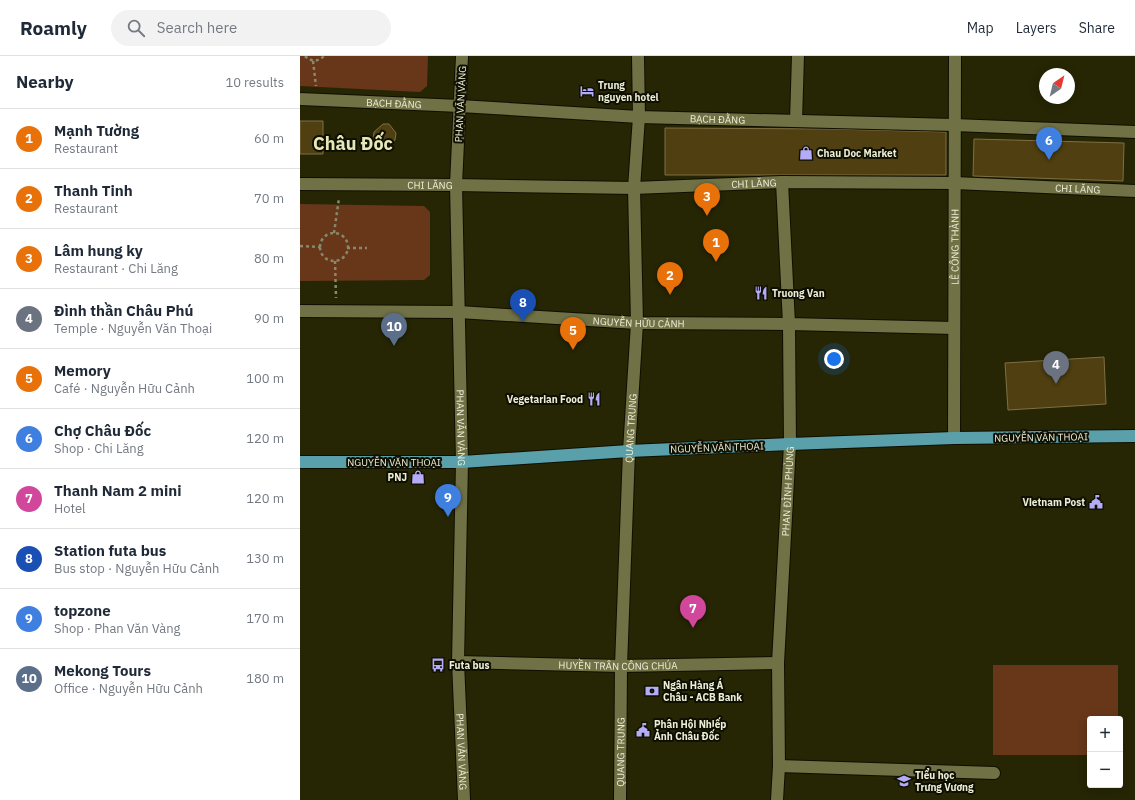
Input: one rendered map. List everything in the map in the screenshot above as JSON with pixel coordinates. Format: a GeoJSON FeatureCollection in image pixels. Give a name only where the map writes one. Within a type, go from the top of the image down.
{"type":"FeatureCollection","features":[{"type":"Feature","properties":{"kind":"main road","name":"NGUYỄN VĂN THOẠI"},"geometry":{"type":"LineString","coordinates":[[300,462],[462,462],[629,451],[790,444],[954,438],[1135,436]]}},
{"type":"Feature","properties":{"kind":"street","name":"PHAN VĂN VÀNG"},"geometry":{"type":"LineString","coordinates":[[462,56],[456,185],[462,462],[458,662],[464,800]]}},
{"type":"Feature","properties":{"kind":"street","name":"QUANG TRUNG"},"geometry":{"type":"LineString","coordinates":[[620,800],[621,666],[629,451],[637,323],[634,188],[639,117],[638,56]]}},
{"type":"Feature","properties":{"kind":"street"},"geometry":{"type":"LineString","coordinates":[[796,120],[798,56]]}},
{"type":"Feature","properties":{"kind":"street","name":"LÊ CÔNG THÀNH"},"geometry":{"type":"LineString","coordinates":[[954,438],[955,56]]}},
{"type":"Feature","properties":{"kind":"street","name":"BẠCH ĐẰNG"},"geometry":{"type":"LineString","coordinates":[[300,99],[460,106],[639,117],[796,120],[1135,132]]}},
{"type":"Feature","properties":{"kind":"street","name":"CHI LĂNG"},"geometry":{"type":"LineString","coordinates":[[300,184],[634,188],[782,182],[954,183],[1135,190]]}},
{"type":"Feature","properties":{"kind":"street","name":"PHAN ĐÌNH PHÙNG"},"geometry":{"type":"LineString","coordinates":[[777,800],[779,766],[778,663],[790,444],[789,324],[782,182]]}},
{"type":"Feature","properties":{"kind":"street","name":"NGUYỄN HỮU CẢNH"},"geometry":{"type":"LineString","coordinates":[[300,311],[459,312],[637,323],[789,324],[954,328]]}},
{"type":"Feature","properties":{"kind":"street","name":"HUYỀN TRÂN CÔNG CHÚA"},"geometry":{"type":"LineString","coordinates":[[458,662],[621,666],[778,663]]}},
{"type":"Feature","properties":{"kind":"street"},"geometry":{"type":"LineString","coordinates":[[779,766],[994,773]]}},
{"type":"Feature","properties":{"kind":"path"},"geometry":{"type":"LineString","coordinates":[[305,56],[314,61],[322,59],[324,56]]}},
{"type":"Feature","properties":{"kind":"path"},"geometry":{"type":"LineString","coordinates":[[314,61],[318,100]]}},
{"type":"Feature","properties":{"kind":"path"},"geometry":{"type":"LineString","coordinates":[[334,233],[341,185]]}},
{"type":"Feature","properties":{"kind":"path"},"geometry":{"type":"LineString","coordinates":[[334,233],[344,238],[347,248],[346,254],[342,258],[335,261],[325,258],[322,255],[320,247],[323,238],[334,233]]}},
{"type":"Feature","properties":{"kind":"path"},"geometry":{"type":"LineString","coordinates":[[300,246],[320,247]]}},
{"type":"Feature","properties":{"kind":"path"},"geometry":{"type":"LineString","coordinates":[[347,248],[368,248]]}},
{"type":"Feature","properties":{"kind":"path"},"geometry":{"type":"LineString","coordinates":[[335,261],[336,312]]}},
{"type":"Feature","properties":{"kind":"shaded area"},"geometry":{"type":"Polygon","coordinates":[[[300,56],[428,56],[427,86],[420,92],[300,86],[300,56]]]}},
{"type":"Feature","properties":{"kind":"shaded area"},"geometry":{"type":"Polygon","coordinates":[[[300,204],[424,206],[430,212],[430,275],[424,280],[300,281],[300,204]]]}},
{"type":"Feature","properties":{"kind":"shaded area"},"geometry":{"type":"Polygon","coordinates":[[[993,665],[1118,665],[1118,716],[1087,716],[1087,755],[993,755],[993,665]]]}},
{"type":"Feature","properties":{"kind":"building"},"geometry":{"type":"Polygon","coordinates":[[[300,121],[323,121],[323,154],[300,154],[300,121]]]}},
{"type":"Feature","properties":{"kind":"building"},"geometry":{"type":"Polygon","coordinates":[[[383,124],[389,124],[396,133],[395,140],[386,148],[380,147],[373,139],[374,132],[383,124]]]}},
{"type":"Feature","properties":{"kind":"building","name":"Chau Doc Market"},"geometry":{"type":"Polygon","coordinates":[[[665,128],[831,129],[946,132],[946,175],[665,175],[665,128]]]}},
{"type":"Feature","properties":{"kind":"building"},"geometry":{"type":"Polygon","coordinates":[[[974,139],[1124,143],[1123,181],[973,176],[974,139]]]}},
{"type":"Feature","properties":{"kind":"building"},"geometry":{"type":"Polygon","coordinates":[[[1104,357],[1106,404],[1008,410],[1005,363],[1104,357]]]}},
{"type":"Feature","properties":{"kind":"place","name":"Trung nguyen hotel"},"geometry":{"type":"Point","coordinates":[587,91]}},
{"type":"Feature","properties":{"kind":"place","name":"Chau Doc Market"},"geometry":{"type":"Point","coordinates":[806,153]}},
{"type":"Feature","properties":{"kind":"place","name":"Chợ Châu Đốc"},"geometry":{"type":"Point","coordinates":[1049,160]}},
{"type":"Feature","properties":{"kind":"place","name":"Lâm hung ky"},"geometry":{"type":"Point","coordinates":[707,216]}},
{"type":"Feature","properties":{"kind":"place","name":"Mạnh Tường"},"geometry":{"type":"Point","coordinates":[716,262]}},
{"type":"Feature","properties":{"kind":"place","name":"Truong Van"},"geometry":{"type":"Point","coordinates":[761,293]}},
{"type":"Feature","properties":{"kind":"place","name":"Thanh Tinh"},"geometry":{"type":"Point","coordinates":[670,295]}},
{"type":"Feature","properties":{"kind":"place","name":"Station futa bus"},"geometry":{"type":"Point","coordinates":[523,322]}},
{"type":"Feature","properties":{"kind":"place","name":"Mekong Tours"},"geometry":{"type":"Point","coordinates":[394,346]}},
{"type":"Feature","properties":{"kind":"place","name":"Memory"},"geometry":{"type":"Point","coordinates":[573,350]}},
{"type":"Feature","properties":{"kind":"place","name":"Đình thần Châu Phú"},"geometry":{"type":"Point","coordinates":[1056,384]}},
{"type":"Feature","properties":{"kind":"place","name":"Vegetarian Food"},"geometry":{"type":"Point","coordinates":[594,399]}},
{"type":"Feature","properties":{"kind":"place","name":"PNJ"},"geometry":{"type":"Point","coordinates":[418,477]}},
{"type":"Feature","properties":{"kind":"place","name":"Vietnam Post"},"geometry":{"type":"Point","coordinates":[1096,502]}},
{"type":"Feature","properties":{"kind":"place","name":"topzone"},"geometry":{"type":"Point","coordinates":[448,517]}},
{"type":"Feature","properties":{"kind":"place","name":"Thanh Nam 2 mini"},"geometry":{"type":"Point","coordinates":[693,628]}},
{"type":"Feature","properties":{"kind":"place","name":"Futa bus"},"geometry":{"type":"Point","coordinates":[438,665]}},
{"type":"Feature","properties":{"kind":"place","name":"Ngân Hàng Á Châu - ACB Bank"},"geometry":{"type":"Point","coordinates":[652,691]}},
{"type":"Feature","properties":{"kind":"place","name":"Phân Hội Nhiếp Ảnh Châu Đốc"},"geometry":{"type":"Point","coordinates":[643,730]}},
{"type":"Feature","properties":{"kind":"place","name":"Tiểu học Trưng Vương"},"geometry":{"type":"Point","coordinates":[904,781]}},
{"type":"Feature","properties":{"kind":"district","name":"Châu Đốc"},"geometry":{"type":"Point","coordinates":[353,144]}}]}
